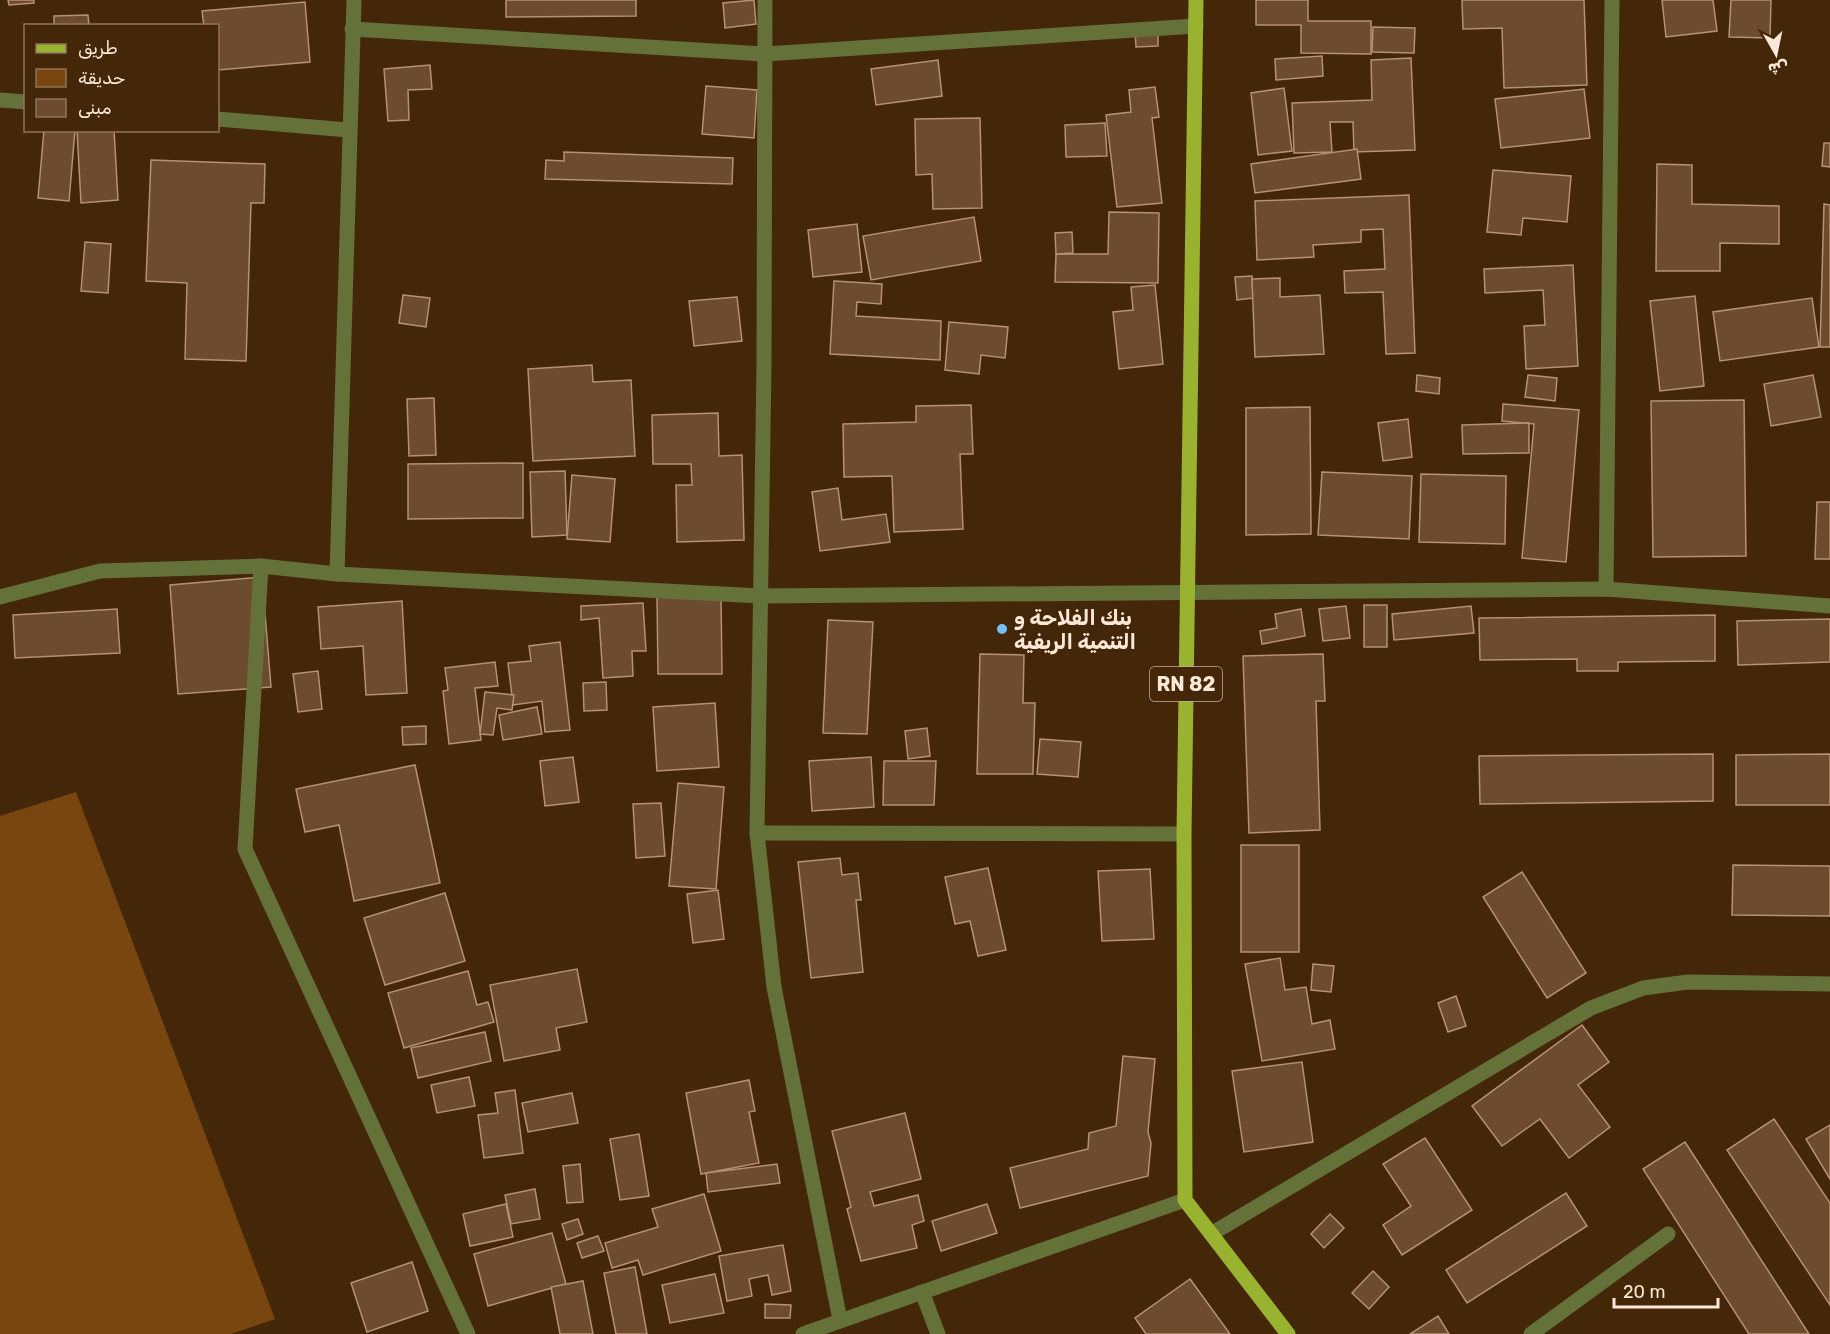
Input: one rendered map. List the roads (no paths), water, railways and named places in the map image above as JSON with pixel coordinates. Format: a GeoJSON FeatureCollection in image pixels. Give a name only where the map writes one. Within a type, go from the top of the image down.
{"type":"FeatureCollection","features":[{"type":"Feature","properties":{"kind":"main road","name":"RN 82"},"geometry":{"type":"LineString","coordinates":[[1185,1200],[1184,834],[1196,0]]}},
{"type":"Feature","properties":{"kind":"main road"},"geometry":{"type":"LineString","coordinates":[[1185,1200],[1288,1334]]}},
{"type":"Feature","properties":{"kind":"street"},"geometry":{"type":"LineString","coordinates":[[337,574],[348,130],[354,0]]}},
{"type":"Feature","properties":{"kind":"street"},"geometry":{"type":"LineString","coordinates":[[765,0],[758,833],[774,987],[840,1320]]}},
{"type":"Feature","properties":{"kind":"street"},"geometry":{"type":"LineString","coordinates":[[1606,589],[1612,0]]}},
{"type":"Feature","properties":{"kind":"street"},"geometry":{"type":"LineString","coordinates":[[352,29],[765,54],[1196,26]]}},
{"type":"Feature","properties":{"kind":"street"},"geometry":{"type":"LineString","coordinates":[[0,100],[24,102]]}},
{"type":"Feature","properties":{"kind":"street"},"geometry":{"type":"LineString","coordinates":[[219,119],[348,130]]}},
{"type":"Feature","properties":{"kind":"street"},"geometry":{"type":"LineString","coordinates":[[0,597],[100,571],[261,566],[337,574],[761,596],[1606,589],[1830,606]]}},
{"type":"Feature","properties":{"kind":"street"},"geometry":{"type":"LineString","coordinates":[[261,566],[245,849],[468,1334]]}},
{"type":"Feature","properties":{"kind":"street"},"geometry":{"type":"LineString","coordinates":[[758,833],[1184,834]]}},
{"type":"Feature","properties":{"kind":"street"},"geometry":{"type":"LineString","coordinates":[[1211,1234],[1602,1004],[1643,988],[1688,982],[1830,984]]}},
{"type":"Feature","properties":{"kind":"street"},"geometry":{"type":"LineString","coordinates":[[807,1333],[1185,1200]]}},
{"type":"Feature","properties":{"kind":"street"},"geometry":{"type":"LineString","coordinates":[[1531,1334],[1668,1234]]}},
{"type":"Feature","properties":{"kind":"street"},"geometry":{"type":"LineString","coordinates":[[922,1292],[938,1334]]}},
{"type":"Feature","properties":{"kind":"place","name":"بنك الفلاحة و التنمية الريفية"},"geometry":{"type":"Point","coordinates":[1002,629]}}]}
